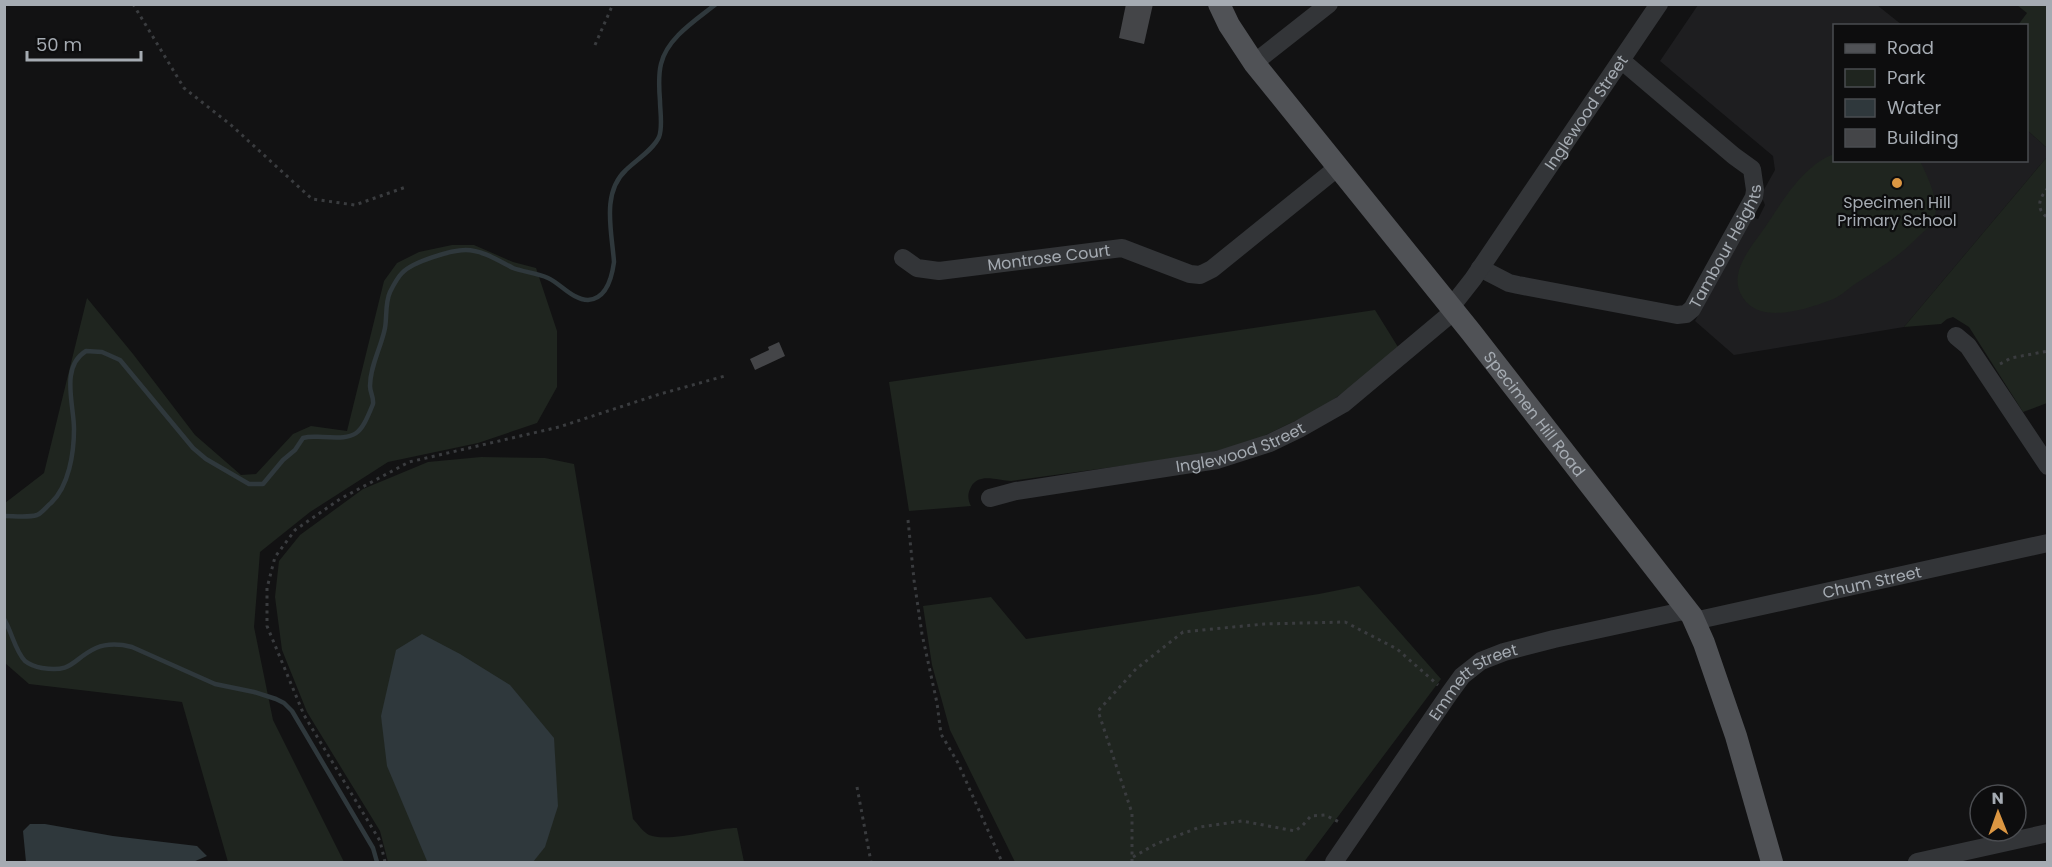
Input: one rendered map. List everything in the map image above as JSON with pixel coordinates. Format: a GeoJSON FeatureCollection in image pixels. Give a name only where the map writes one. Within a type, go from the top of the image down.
{"type":"FeatureCollection","features":[{"type":"Feature","properties":{"kind":"main road","name":"Specimen Hill Road"},"geometry":{"type":"LineString","coordinates":[[1219,4],[1229,25],[1254,63],[1452,309],[1691,615],[1704,644],[1736,735],[1772,862]]}},
{"type":"Feature","properties":{"kind":"street"},"geometry":{"type":"LineString","coordinates":[[1254,63],[1329,4]]}},
{"type":"Feature","properties":{"kind":"street","name":"Inglewood Street"},"geometry":{"type":"LineString","coordinates":[[990,498],[1016,491],[1217,460],[1270,443],[1343,404],[1452,309],[1659,4]]}},
{"type":"Feature","properties":{"kind":"street","name":"Tambour Heights"},"geometry":{"type":"LineString","coordinates":[[1480,268],[1509,283],[1518,285],[1677,315],[1686,314],[1692,309],[1754,197],[1752,169],[1621,60]]}},
{"type":"Feature","properties":{"kind":"street","name":"Montrose Court"},"geometry":{"type":"LineString","coordinates":[[903,258],[918,268],[939,271],[1122,248],[1190,274],[1200,275],[1212,269],[1337,168]]}},
{"type":"Feature","properties":{"kind":"street"},"geometry":{"type":"LineString","coordinates":[[1956,336],[1963,340],[2048,466]]}},
{"type":"Feature","properties":{"kind":"street","name":"Chum Street"},"geometry":{"type":"LineString","coordinates":[[1691,615],[2048,543]]}},
{"type":"Feature","properties":{"kind":"street","name":"Emmett Street"},"geometry":{"type":"LineString","coordinates":[[1334,862],[1462,676],[1481,661],[1504,652],[1554,639],[1691,615]]}},
{"type":"Feature","properties":{"kind":"street"},"geometry":{"type":"LineString","coordinates":[[1917,862],[2048,833]]}},
{"type":"Feature","properties":{"kind":"path"},"geometry":{"type":"LineString","coordinates":[[133,4],[184,88],[231,125],[312,199],[355,205],[406,187]]}},
{"type":"Feature","properties":{"kind":"path"},"geometry":{"type":"LineString","coordinates":[[595,45],[613,4]]}},
{"type":"Feature","properties":{"kind":"path"},"geometry":{"type":"LineString","coordinates":[[2048,188],[2041,196],[2039,206],[2043,215],[2048,218]]}},
{"type":"Feature","properties":{"kind":"path"},"geometry":{"type":"LineString","coordinates":[[1985,372],[2011,358],[2048,351]]}},
{"type":"Feature","properties":{"kind":"path"},"geometry":{"type":"LineString","coordinates":[[385,862],[380,841],[304,715],[267,626],[267,588],[275,557],[295,530],[340,499],[409,462],[559,427],[660,394],[725,376]]}},
{"type":"Feature","properties":{"kind":"path"},"geometry":{"type":"LineString","coordinates":[[909,520],[914,580],[922,634],[937,702],[941,734],[958,763],[1002,862]]}},
{"type":"Feature","properties":{"kind":"path"},"geometry":{"type":"LineString","coordinates":[[1132,860],[1132,813],[1098,711],[1136,669],[1183,632],[1264,624],[1345,622],[1397,649],[1449,694]]}},
{"type":"Feature","properties":{"kind":"path"},"geometry":{"type":"LineString","coordinates":[[857,788],[871,862]]}},
{"type":"Feature","properties":{"kind":"path"},"geometry":{"type":"LineString","coordinates":[[1132,860],[1156,844],[1200,827],[1242,820],[1294,831],[1311,816],[1325,815],[1356,831]]}},
{"type":"Feature","properties":{"kind":"shaded area","name":"Specimen Hill Primary School"},"geometry":{"type":"Polygon","coordinates":[[[1698,5],[1877,5],[1901,24],[1833,24],[1833,162],[2028,162],[2028,131],[2047,148],[2047,157],[1904,327],[1734,355],[1695,321],[1752,217],[1758,219],[1765,205],[1761,195],[1775,170],[1773,156],[1660,61],[1698,5]]]}},
{"type":"Feature","properties":{"kind":"green space"},"geometry":{"type":"Polygon","coordinates":[[[2017,5],[2047,5],[2047,148],[2028,131],[2028,24],[2019,24],[2027,13],[2017,5]]]}},
{"type":"Feature","properties":{"kind":"green space"},"geometry":{"type":"Polygon","coordinates":[[[1833,154],[1833,162],[1920,162],[1935,199],[1936,207],[1932,223],[1897,256],[1832,300],[1783,313],[1760,311],[1743,298],[1739,290],[1738,273],[1741,264],[1792,188],[1801,177],[1822,160],[1833,154]]]}},
{"type":"Feature","properties":{"kind":"green space"},"geometry":{"type":"Polygon","coordinates":[[[2047,157],[2047,403],[2023,412],[1969,327],[1953,317],[1941,324],[1904,327],[2047,157]]]}},
{"type":"Feature","properties":{"kind":"green space"},"geometry":{"type":"Polygon","coordinates":[[[452,245],[474,245],[513,262],[536,268],[557,331],[557,387],[537,423],[478,443],[388,462],[310,512],[260,552],[254,627],[273,720],[344,862],[228,862],[182,702],[29,684],[5,663],[5,503],[44,473],[87,298],[195,435],[241,475],[256,474],[293,434],[311,426],[347,431],[384,281],[397,263],[419,252],[452,245]]]}},
{"type":"Feature","properties":{"kind":"green space"},"geometry":{"type":"Polygon","coordinates":[[[1375,310],[1398,347],[1355,384],[1320,409],[1247,444],[1194,456],[1011,481],[989,478],[974,482],[968,497],[971,506],[909,511],[889,382],[1375,310]]]}},
{"type":"Feature","properties":{"kind":"green space"},"geometry":{"type":"Polygon","coordinates":[[[481,457],[545,458],[574,464],[633,819],[647,834],[658,837],[737,828],[744,862],[388,862],[380,831],[307,712],[282,650],[275,597],[279,561],[300,535],[363,489],[428,462],[481,457]]]}},
{"type":"Feature","properties":{"kind":"green space"},"geometry":{"type":"Polygon","coordinates":[[[1359,586],[1441,679],[1304,862],[1015,862],[950,730],[932,665],[923,606],[991,597],[1026,639],[1359,586]]]}},
{"type":"Feature","properties":{"kind":"water"},"geometry":{"type":"Polygon","coordinates":[[[422,634],[510,685],[554,738],[558,806],[545,847],[533,862],[427,861],[387,766],[381,716],[396,650],[422,634]]]}},
{"type":"Feature","properties":{"kind":"water"},"geometry":{"type":"Polygon","coordinates":[[[30,824],[45,824],[113,836],[197,846],[207,856],[193,862],[26,862],[23,831],[30,824]]]}},
{"type":"Feature","properties":{"kind":"building"},"geometry":{"type":"Polygon","coordinates":[[[1126,4],[1153,4],[1144,44],[1119,38],[1126,4]]]}},
{"type":"Feature","properties":{"kind":"building"},"geometry":{"type":"Polygon","coordinates":[[[779,342],[785,356],[755,370],[750,359],[769,350],[768,347],[779,342]]]}},
{"type":"Feature","properties":{"kind":"waterway"},"geometry":{"type":"LineString","coordinates":[[4,516],[37,515],[51,503],[62,488],[69,469],[74,438],[71,376],[73,366],[86,351],[102,352],[120,360],[193,448],[206,459],[249,484],[263,484],[283,460],[295,450],[303,438],[350,436],[360,429],[373,404],[370,379],[385,328],[388,296],[400,275],[414,265],[451,252],[472,250],[513,268],[548,278],[572,295],[583,299],[594,299],[600,296],[610,280],[614,262],[610,226],[613,190],[618,179],[653,146],[659,137],[661,119],[659,78],[664,55],[683,30],[716,4]]}},
{"type":"Feature","properties":{"kind":"waterway"},"geometry":{"type":"LineString","coordinates":[[4,619],[22,657],[35,666],[61,669],[100,646],[123,645],[215,684],[254,692],[284,703],[292,711],[373,848],[377,862]]}},
{"type":"Feature","properties":{"kind":"place","name":"Specimen Hill Primary School"},"geometry":{"type":"Point","coordinates":[1897,183]}}]}
